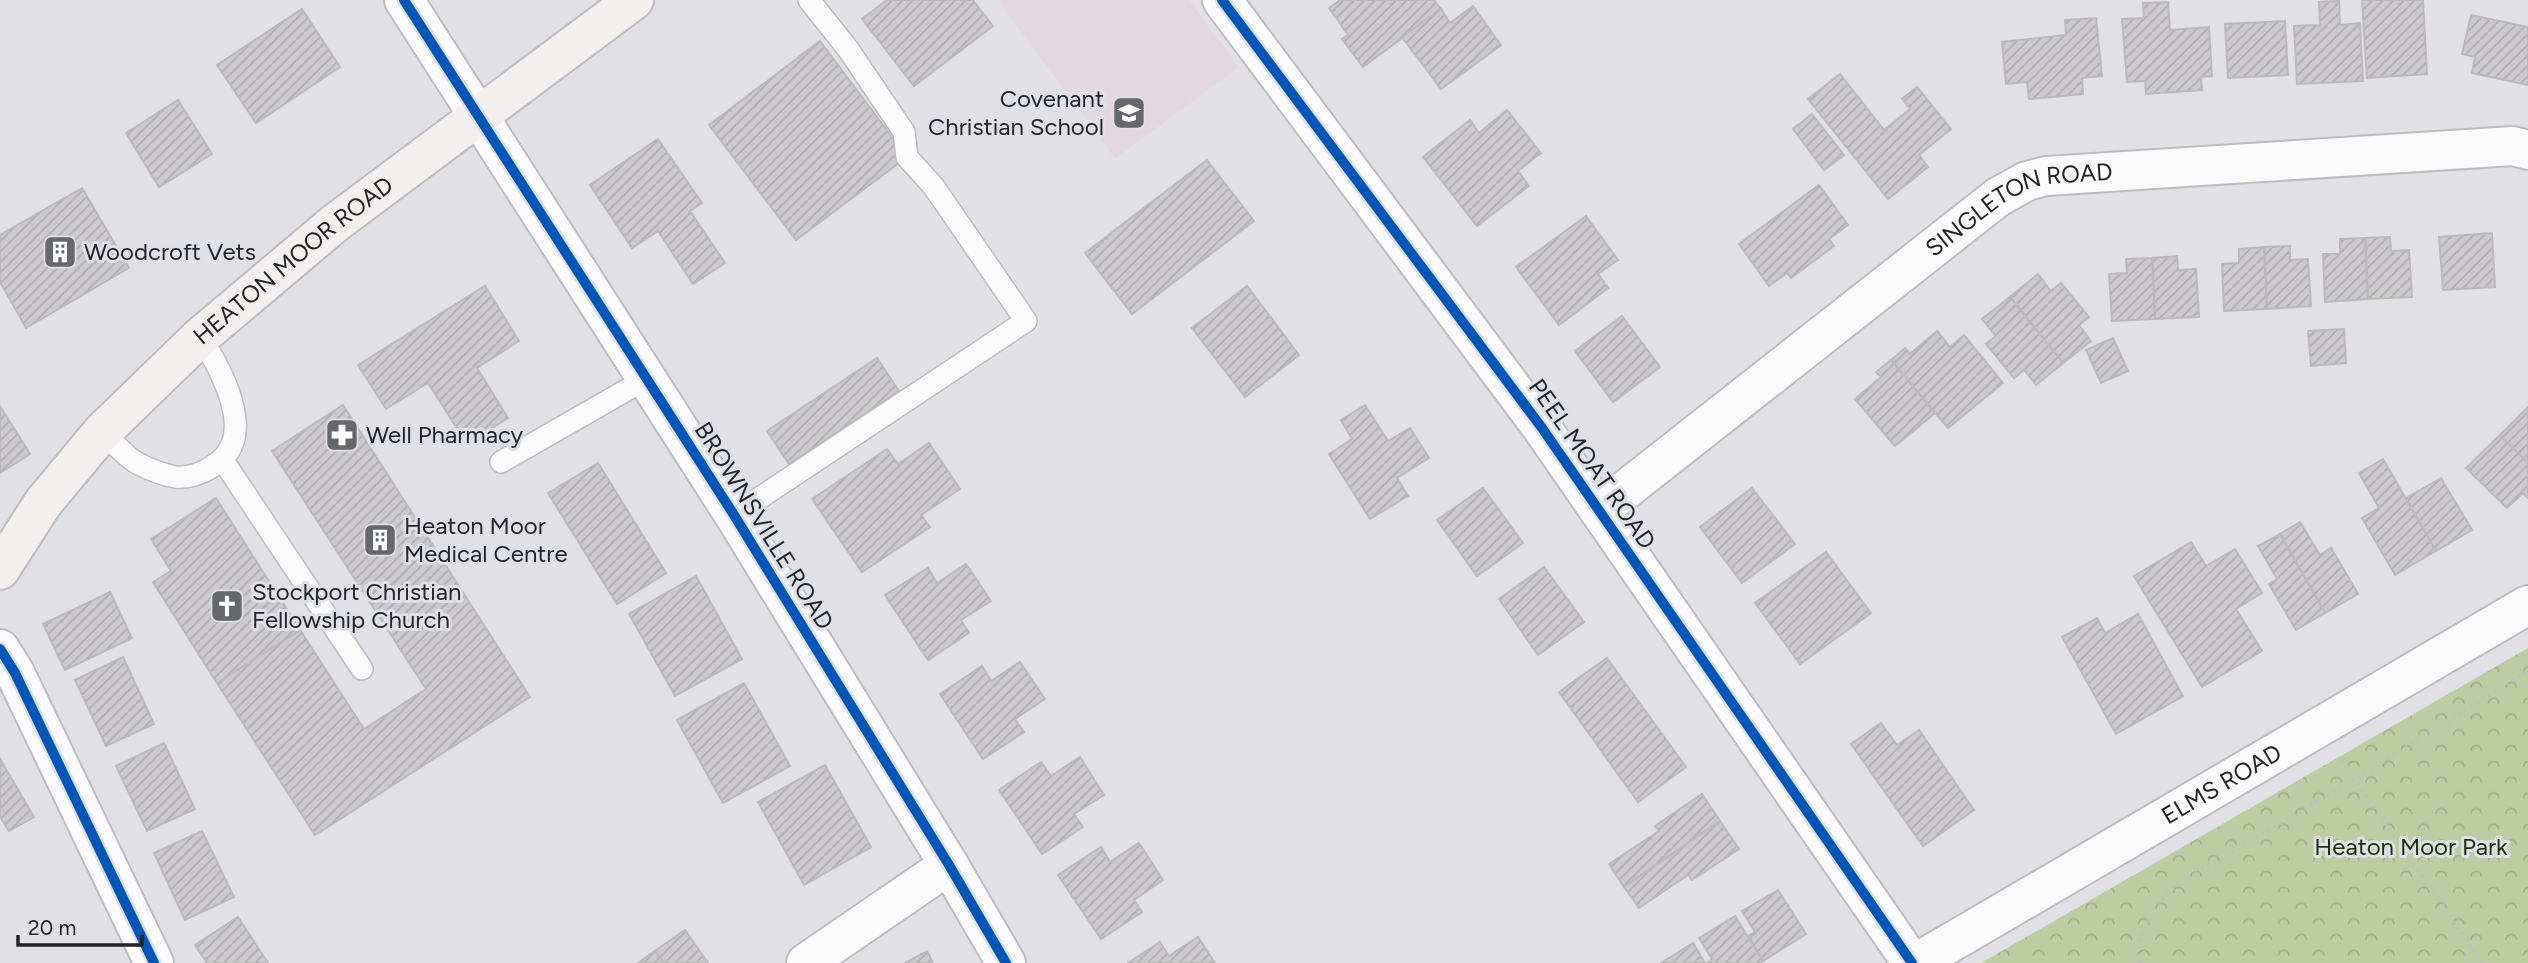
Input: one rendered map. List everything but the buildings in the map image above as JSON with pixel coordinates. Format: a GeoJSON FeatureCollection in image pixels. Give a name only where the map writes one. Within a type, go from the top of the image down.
{"type":"FeatureCollection","features":[{"type":"Feature","properties":{"kind":"main road","name":"HEATON MOOR ROAD"},"geometry":{"type":"LineString","coordinates":[[0,570],[43,503],[102,432],[200,337],[334,225],[634,0]]}},
{"type":"Feature","properties":{"kind":"street","name":"BROWNSVILLE ROAD"},"geometry":{"type":"LineString","coordinates":[[404,0],[734,514],[1006,963]]}},
{"type":"Feature","properties":{"kind":"street","name":"PEEL MOAT ROAD"},"geometry":{"type":"LineString","coordinates":[[1222,0],[1542,428],[1914,963]]}},
{"type":"Feature","properties":{"kind":"street","name":"SINGLETON ROAD"},"geometry":{"type":"LineString","coordinates":[[1600,510],[1998,197],[2027,181],[2046,176],[2513,146],[2528,150]]}},
{"type":"Feature","properties":{"kind":"street","name":"ELMS ROAD"},"geometry":{"type":"LineString","coordinates":[[1914,963],[2528,606]]}},
{"type":"Feature","properties":{"kind":"street"},"geometry":{"type":"LineString","coordinates":[[0,649],[15,673],[154,963]]}},
{"type":"Feature","properties":{"kind":"street"},"geometry":{"type":"LineString","coordinates":[[806,963],[949,865]]}},
{"type":"Feature","properties":{"kind":"lane"},"geometry":{"type":"LineString","coordinates":[[734,514],[1026,321],[934,187],[907,157],[904,132],[848,49],[809,0]]}},
{"type":"Feature","properties":{"kind":"lane"},"geometry":{"type":"LineString","coordinates":[[102,432],[138,464],[176,477],[202,473],[222,459],[234,439],[233,409],[216,360],[200,337]]}},
{"type":"Feature","properties":{"kind":"lane"},"geometry":{"type":"LineString","coordinates":[[501,462],[646,379]]}},
{"type":"Feature","properties":{"kind":"lane"},"geometry":{"type":"LineString","coordinates":[[222,459],[362,670]]}},
{"type":"Feature","properties":{"kind":"path"},"geometry":{"type":"LineString","coordinates":[[2139,963],[2142,932],[2152,910],[2164,895],[2181,882],[2355,779],[2528,671]]}},
{"type":"Feature","properties":{"kind":"path"},"geometry":{"type":"LineString","coordinates":[[2321,727],[2482,963]]}},
{"type":"Feature","properties":{"kind":"shaded area","name":"Covenant Christian School"},"geometry":{"type":"Polygon","coordinates":[[[998,0],[1189,0],[1239,67],[1115,159],[998,0]]]}},
{"type":"Feature","properties":{"kind":"green space","name":"Heaton Moor Park"},"geometry":{"type":"Polygon","coordinates":[[[2528,648],[2528,963],[1981,963],[2528,648]]]}},
{"type":"Feature","properties":{"kind":"cycle path"},"geometry":{"type":"LineString","coordinates":[[404,0],[734,515],[949,865],[1006,963]]}},
{"type":"Feature","properties":{"kind":"cycle path"},"geometry":{"type":"LineString","coordinates":[[1222,0],[1542,428],[1912,963]]}},
{"type":"Feature","properties":{"kind":"cycle path"},"geometry":{"type":"LineString","coordinates":[[0,649],[15,673],[154,963]]}},
{"type":"Feature","properties":{"kind":"place","name":"Covenant Christian School"},"geometry":{"type":"Point","coordinates":[1129,113]}},
{"type":"Feature","properties":{"kind":"place","name":"Woodcroft Vets"},"geometry":{"type":"Point","coordinates":[60,252]}},
{"type":"Feature","properties":{"kind":"place","name":"Well Pharmacy"},"geometry":{"type":"Point","coordinates":[342,435]}},
{"type":"Feature","properties":{"kind":"place","name":"Heaton Moor Medical Centre"},"geometry":{"type":"Point","coordinates":[380,540]}},
{"type":"Feature","properties":{"kind":"place","name":"Stockport Christian Fellowship Church"},"geometry":{"type":"Point","coordinates":[227,606]}}]}
